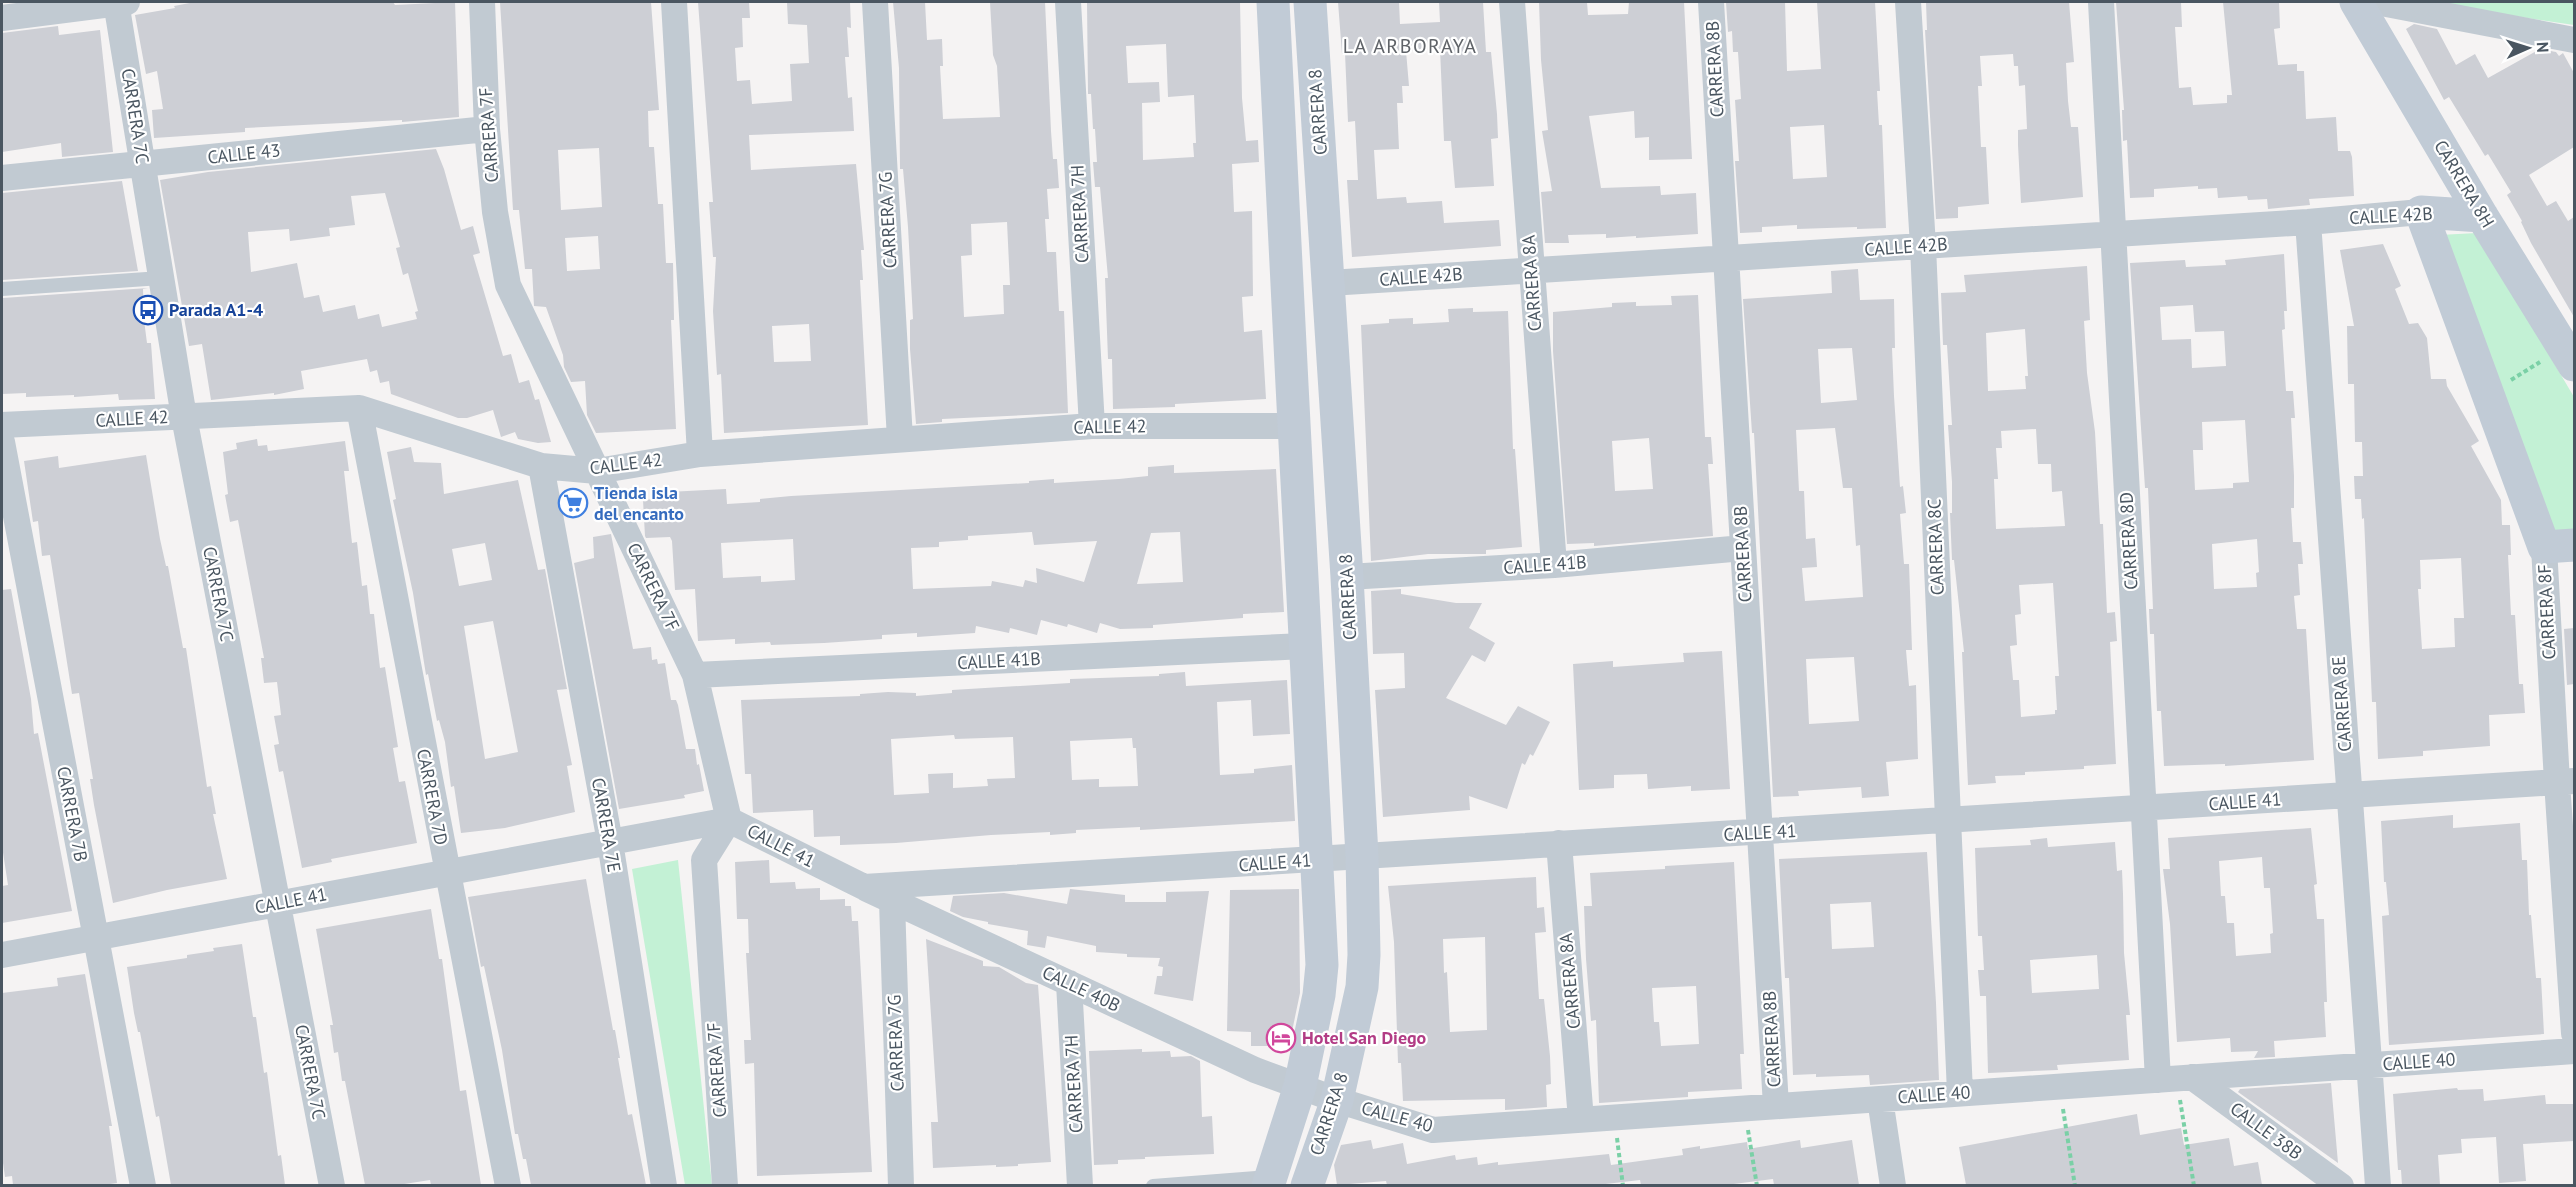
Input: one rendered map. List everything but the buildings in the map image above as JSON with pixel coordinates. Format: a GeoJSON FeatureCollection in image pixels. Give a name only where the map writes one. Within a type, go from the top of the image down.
{"type":"FeatureCollection","features":[{"type":"Feature","properties":{"kind":"street"},"geometry":{"type":"LineString","coordinates":[[2,18],[119,2]]}},
{"type":"Feature","properties":{"kind":"street","name":"CARRERA 7C"},"geometry":{"type":"LineString","coordinates":[[119,2],[184,417],[332,1185]]}},
{"type":"Feature","properties":{"kind":"street","name":"CARRERA 7F"},"geometry":{"type":"LineString","coordinates":[[482,2],[487,129],[495,212],[508,285],[695,675],[729,820],[704,860],[725,1185]]}},
{"type":"Feature","properties":{"kind":"street"},"geometry":{"type":"LineString","coordinates":[[674,2],[700,454]]}},
{"type":"Feature","properties":{"kind":"street","name":"CARRERA 7G"},"geometry":{"type":"LineString","coordinates":[[875,2],[900,439]]}},
{"type":"Feature","properties":{"kind":"street","name":"CARRERA 7H"},"geometry":{"type":"LineString","coordinates":[[1068,2],[1092,426]]}},
{"type":"Feature","properties":{"kind":"street","name":"CARRERA 8"},"geometry":{"type":"LineString","coordinates":[[1268,1181],[1300,1086],[1319,995],[1322,964],[1304,646],[1273,2]]}},
{"type":"Feature","properties":{"kind":"street","name":"CARRERA 8"},"geometry":{"type":"LineString","coordinates":[[1306,1185],[1337,1100],[1362,987],[1364,956],[1362,856],[1347,577],[1310,2]]}},
{"type":"Feature","properties":{"kind":"street","name":"CARRERA 8A"},"geometry":{"type":"LineString","coordinates":[[1512,2],[1554,565]]}},
{"type":"Feature","properties":{"kind":"street","name":"CARRERA 8B"},"geometry":{"type":"LineString","coordinates":[[1711,2],[1776,1106]]}},
{"type":"Feature","properties":{"kind":"street","name":"CARRERA 8C"},"geometry":{"type":"LineString","coordinates":[[1908,2],[1923,246],[1960,1093]]}},
{"type":"Feature","properties":{"kind":"street","name":"CARRERA 8D"},"geometry":{"type":"LineString","coordinates":[[2101,2],[2143,809],[2176,1079]]}},
{"type":"Feature","properties":{"kind":"street","name":"CARRERA 8H"},"geometry":{"type":"LineString","coordinates":[[2356,2],[2482,216],[2569,357]]}},
{"type":"Feature","properties":{"kind":"street"},"geometry":{"type":"LineString","coordinates":[[2376,2],[2574,40]]}},
{"type":"Feature","properties":{"kind":"street","name":"CALLE 43"},"geometry":{"type":"LineString","coordinates":[[2,177],[487,129]]}},
{"type":"Feature","properties":{"kind":"street","name":"CALLE 42B"},"geometry":{"type":"LineString","coordinates":[[1329,283],[2308,222],[2421,212],[2482,216]]}},
{"type":"Feature","properties":{"kind":"street","name":"CARRERA 8F"},"geometry":{"type":"LineString","coordinates":[[2421,212],[2488,394],[2559,546],[2574,1033]]}},
{"type":"Feature","properties":{"kind":"street","name":"CARRERA 8E"},"geometry":{"type":"LineString","coordinates":[[2308,222],[2378,1185]]}},
{"type":"Feature","properties":{"kind":"street","name":"CALLE 42"},"geometry":{"type":"LineString","coordinates":[[2,425],[359,408],[541,466],[597,471],[700,454],[1092,426],[1295,426]]}},
{"type":"Feature","properties":{"kind":"street","name":"CARRERA 7D"},"geometry":{"type":"LineString","coordinates":[[359,408],[508,1185]]}},
{"type":"Feature","properties":{"kind":"street","name":"CARRERA 7B"},"geometry":{"type":"LineString","coordinates":[[2,442],[142,1185]]}},
{"type":"Feature","properties":{"kind":"street","name":"CARRERA 7E"},"geometry":{"type":"LineString","coordinates":[[541,466],[610,842],[664,1185]]}},
{"type":"Feature","properties":{"kind":"street","name":"CALLE 41B"},"geometry":{"type":"LineString","coordinates":[[1347,577],[1554,565],[1743,548]]}},
{"type":"Feature","properties":{"kind":"street","name":"CALLE 41B"},"geometry":{"type":"LineString","coordinates":[[695,675],[1304,646]]}},
{"type":"Feature","properties":{"kind":"street","name":"CALLE 41"},"geometry":{"type":"LineString","coordinates":[[2,955],[729,820],[864,887],[1316,861],[1559,843],[1760,833],[2566,781]]}},
{"type":"Feature","properties":{"kind":"street","name":"CARRERA 8A"},"geometry":{"type":"LineString","coordinates":[[1559,843],[1581,1120]]}},
{"type":"Feature","properties":{"kind":"street","name":"CALLE 40B"},"geometry":{"type":"LineString","coordinates":[[864,887],[1255,1070],[1300,1086]]}},
{"type":"Feature","properties":{"kind":"street","name":"CARRERA 7G"},"geometry":{"type":"LineString","coordinates":[[892,901],[901,1185]]}},
{"type":"Feature","properties":{"kind":"street","name":"CARRERA 7H"},"geometry":{"type":"LineString","coordinates":[[1069,983],[1080,1185]]}},
{"type":"Feature","properties":{"kind":"street","name":"CALLE 40"},"geometry":{"type":"LineString","coordinates":[[1300,1086],[1433,1130],[2574,1051]]}},
{"type":"Feature","properties":{"kind":"street","name":"CALLE 38B"},"geometry":{"type":"LineString","coordinates":[[2176,1079],[2341,1185]]}},
{"type":"Feature","properties":{"kind":"street"},"geometry":{"type":"LineString","coordinates":[[1880,1099],[1893,1185]]}},
{"type":"Feature","properties":{"kind":"lane"},"geometry":{"type":"LineString","coordinates":[[2,289],[161,278]]}},
{"type":"Feature","properties":{"kind":"lane"},"geometry":{"type":"LineString","coordinates":[[1153,1185],[1268,1181]]}},
{"type":"Feature","properties":{"kind":"path"},"geometry":{"type":"LineString","coordinates":[[2488,394],[2569,357]]}},
{"type":"Feature","properties":{"kind":"path"},"geometry":{"type":"LineString","coordinates":[[2176,1079],[2194,1185]]}},
{"type":"Feature","properties":{"kind":"path"},"geometry":{"type":"LineString","coordinates":[[2059,1088],[2075,1185]]}},
{"type":"Feature","properties":{"kind":"path"},"geometry":{"type":"LineString","coordinates":[[1745,1108],[1757,1185]]}},
{"type":"Feature","properties":{"kind":"path"},"geometry":{"type":"LineString","coordinates":[[1614,1117],[1623,1185]]}},
{"type":"Feature","properties":{"kind":"green space"},"geometry":{"type":"Polygon","coordinates":[[[2421,2],[2574,2],[2574,25],[2421,2]]]}},
{"type":"Feature","properties":{"kind":"green space"},"geometry":{"type":"Polygon","coordinates":[[[2477,233],[2574,397],[2574,539],[2551,541],[2439,235],[2477,233]]]}},
{"type":"Feature","properties":{"kind":"green space"},"geometry":{"type":"Polygon","coordinates":[[[678,860],[712,1185],[685,1185],[632,869],[678,860]]]}},
{"type":"Feature","properties":{"kind":"place","name":"Parada A1-4"},"geometry":{"type":"Point","coordinates":[148,310]}},
{"type":"Feature","properties":{"kind":"place","name":"Tienda isla del encanto"},"geometry":{"type":"Point","coordinates":[573,503]}},
{"type":"Feature","properties":{"kind":"place","name":"Hotel San Diego"},"geometry":{"type":"Point","coordinates":[1281,1038]}},
{"type":"Feature","properties":{"kind":"district","name":"LA ARBORAYA"},"geometry":{"type":"Point","coordinates":[1410,46]}}]}
